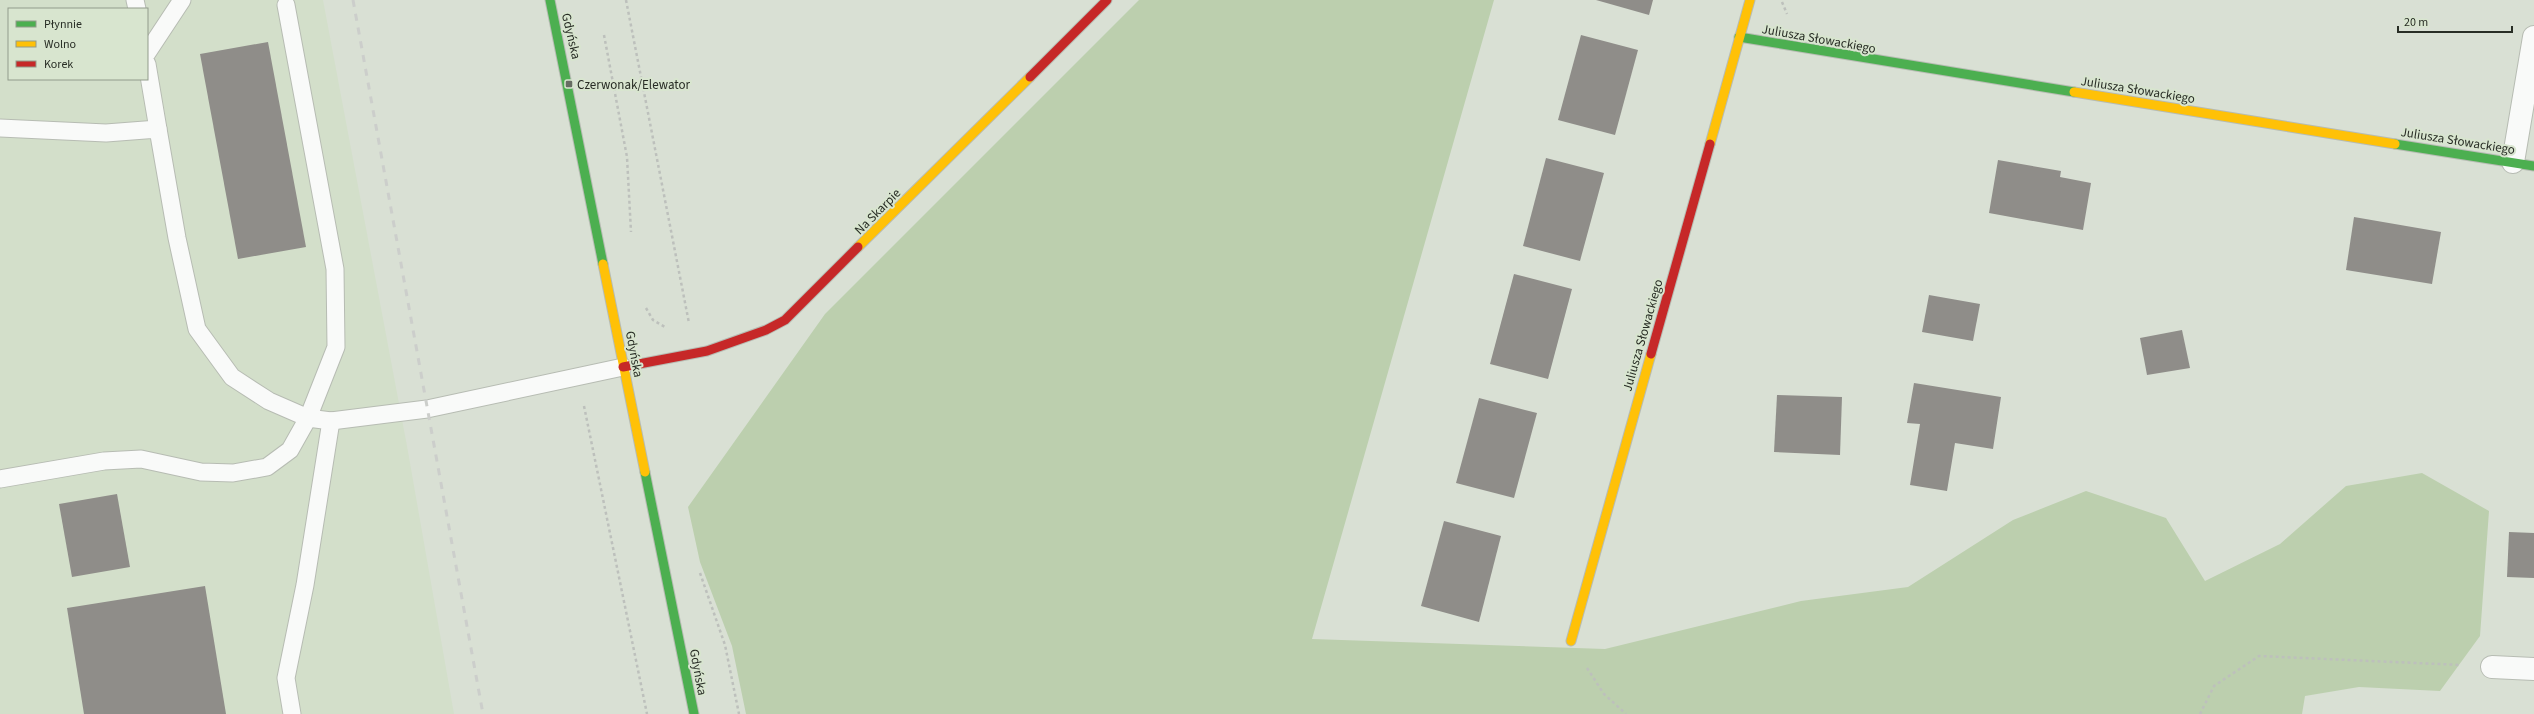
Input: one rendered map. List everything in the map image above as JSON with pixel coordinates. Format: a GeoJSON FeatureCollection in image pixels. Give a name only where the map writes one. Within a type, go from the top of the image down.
{"type":"FeatureCollection","features":[{"type":"Feature","properties":{"kind":"street","name":"Gdyńska"},"geometry":{"type":"LineString","coordinates":[[550,0],[569,84],[694,714]]}},
{"type":"Feature","properties":{"kind":"street","name":"Na Skarpie"},"geometry":{"type":"LineString","coordinates":[[624,367],[729,346],[749,340],[785,320],[1107,0]]}},
{"type":"Feature","properties":{"kind":"street","name":"Juliusza Słowackiego"},"geometry":{"type":"LineString","coordinates":[[1571,641],[1750,0]]}},
{"type":"Feature","properties":{"kind":"street","name":"Juliusza Słowackiego"},"geometry":{"type":"LineString","coordinates":[[1739,37],[1822,52],[2534,166]]}},
{"type":"Feature","properties":{"kind":"street"},"geometry":{"type":"LineString","coordinates":[[2513,162],[2534,37]]}},
{"type":"Feature","properties":{"kind":"street"},"geometry":{"type":"LineString","coordinates":[[2492,667],[2534,669]]}},
{"type":"Feature","properties":{"kind":"lane"},"geometry":{"type":"LineString","coordinates":[[148,51],[182,0]]}},
{"type":"Feature","properties":{"kind":"lane"},"geometry":{"type":"LineString","coordinates":[[0,479],[104,461],[141,459],[201,472],[234,473],[268,467],[290,450],[308,418],[336,347],[335,269],[286,5]]}},
{"type":"Feature","properties":{"kind":"lane"},"geometry":{"type":"LineString","coordinates":[[148,70],[177,238],[197,329],[232,378],[269,401],[308,418],[331,421],[427,409],[624,367]]}},
{"type":"Feature","properties":{"kind":"lane"},"geometry":{"type":"LineString","coordinates":[[0,128],[106,133],[158,129]]}},
{"type":"Feature","properties":{"kind":"lane"},"geometry":{"type":"LineString","coordinates":[[292,714],[286,678],[305,585],[331,421]]}},
{"type":"Feature","properties":{"kind":"path"},"geometry":{"type":"LineString","coordinates":[[626,0],[689,328]]}},
{"type":"Feature","properties":{"kind":"path"},"geometry":{"type":"LineString","coordinates":[[604,35],[627,157],[631,234]]}},
{"type":"Feature","properties":{"kind":"path"},"geometry":{"type":"LineString","coordinates":[[642,303],[653,320],[669,329]]}},
{"type":"Feature","properties":{"kind":"path"},"geometry":{"type":"LineString","coordinates":[[578,378],[647,714]]}},
{"type":"Feature","properties":{"kind":"path"},"geometry":{"type":"LineString","coordinates":[[699,571],[725,645],[739,714]]}},
{"type":"Feature","properties":{"kind":"path"},"geometry":{"type":"LineString","coordinates":[[1571,641],[1604,694],[1626,714]]}},
{"type":"Feature","properties":{"kind":"path"},"geometry":{"type":"LineString","coordinates":[[2200,714],[2214,686],[2259,656],[2492,667]]}},
{"type":"Feature","properties":{"kind":"shaded area"},"geometry":{"type":"Polygon","coordinates":[[[0,0],[323,0],[407,446],[454,714],[0,714],[0,0]]]}},
{"type":"Feature","properties":{"kind":"shaded area"},"geometry":{"type":"Polygon","coordinates":[[[1139,0],[1494,0],[1312,639],[1605,649],[1801,601],[1908,587],[2013,520],[2086,491],[2166,518],[2205,581],[2280,544],[2346,486],[2422,473],[2489,511],[2480,636],[2440,691],[2359,687],[2305,696],[2302,714],[746,714],[732,646],[700,562],[688,507],[825,314],[1139,0]]]}},
{"type":"Feature","properties":{"kind":"building"},"geometry":{"type":"Polygon","coordinates":[[[1596,0],[1653,0],[1649,15],[1596,0]]]}},
{"type":"Feature","properties":{"kind":"building"},"geometry":{"type":"Polygon","coordinates":[[[1581,35],[1638,50],[1615,135],[1558,120],[1581,35]]]}},
{"type":"Feature","properties":{"kind":"building"},"geometry":{"type":"Polygon","coordinates":[[[268,42],[306,247],[238,259],[200,54],[268,42]]]}},
{"type":"Feature","properties":{"kind":"building"},"geometry":{"type":"Polygon","coordinates":[[[1546,158],[1604,173],[1580,261],[1523,246],[1546,158]]]}},
{"type":"Feature","properties":{"kind":"building"},"geometry":{"type":"Polygon","coordinates":[[[1998,160],[2061,171],[2060,177],[2091,183],[2083,230],[1989,213],[1998,160]]]}},
{"type":"Feature","properties":{"kind":"building"},"geometry":{"type":"Polygon","coordinates":[[[2354,217],[2441,232],[2432,284],[2346,270],[2354,217]]]}},
{"type":"Feature","properties":{"kind":"building"},"geometry":{"type":"Polygon","coordinates":[[[1514,274],[1572,289],[1548,379],[1490,364],[1514,274]]]}},
{"type":"Feature","properties":{"kind":"building"},"geometry":{"type":"Polygon","coordinates":[[[1929,295],[1980,304],[1973,341],[1922,332],[1929,295]]]}},
{"type":"Feature","properties":{"kind":"building"},"geometry":{"type":"Polygon","coordinates":[[[2182,330],[2190,368],[2147,375],[2140,338],[2182,330]]]}},
{"type":"Feature","properties":{"kind":"building"},"geometry":{"type":"Polygon","coordinates":[[[1914,383],[2001,397],[1993,449],[1955,443],[1947,491],[1910,485],[1920,424],[1907,423],[1914,383]]]}},
{"type":"Feature","properties":{"kind":"building"},"geometry":{"type":"Polygon","coordinates":[[[1777,395],[1842,397],[1840,455],[1774,452],[1777,395]]]}},
{"type":"Feature","properties":{"kind":"building"},"geometry":{"type":"Polygon","coordinates":[[[1479,398],[1537,413],[1514,498],[1456,483],[1479,398]]]}},
{"type":"Feature","properties":{"kind":"building"},"geometry":{"type":"Polygon","coordinates":[[[117,494],[130,567],[72,577],[59,504],[117,494]]]}},
{"type":"Feature","properties":{"kind":"building"},"geometry":{"type":"Polygon","coordinates":[[[1444,521],[1501,536],[1479,622],[1421,606],[1444,521]]]}},
{"type":"Feature","properties":{"kind":"building"},"geometry":{"type":"Polygon","coordinates":[[[2509,532],[2534,533],[2534,578],[2507,577],[2509,532]]]}},
{"type":"Feature","properties":{"kind":"building"},"geometry":{"type":"Polygon","coordinates":[[[205,586],[226,714],[84,714],[67,608],[205,586]]]}},
{"type":"Feature","properties":{"kind":"railway"},"geometry":{"type":"LineString","coordinates":[[353,0],[483,714]]}},
{"type":"Feature","properties":{"kind":"traffic: fast"},"geometry":{"type":"LineString","coordinates":[[550,0],[603,264]]}},
{"type":"Feature","properties":{"kind":"traffic: fast"},"geometry":{"type":"LineString","coordinates":[[1739,37],[2074,92]]}},
{"type":"Feature","properties":{"kind":"traffic: fast"},"geometry":{"type":"LineString","coordinates":[[2395,144],[2534,166]]}},
{"type":"Feature","properties":{"kind":"traffic: fast"},"geometry":{"type":"LineString","coordinates":[[645,472],[694,714]]}},
{"type":"Feature","properties":{"kind":"traffic: slow"},"geometry":{"type":"LineString","coordinates":[[1710,144],[1750,0]]}},
{"type":"Feature","properties":{"kind":"traffic: slow"},"geometry":{"type":"LineString","coordinates":[[858,247],[1030,77]]}},
{"type":"Feature","properties":{"kind":"traffic: slow"},"geometry":{"type":"LineString","coordinates":[[2074,92],[2395,144]]}},
{"type":"Feature","properties":{"kind":"traffic: slow"},"geometry":{"type":"LineString","coordinates":[[603,264],[645,472]]}},
{"type":"Feature","properties":{"kind":"traffic: slow"},"geometry":{"type":"LineString","coordinates":[[1571,641],[1651,354]]}},
{"type":"Feature","properties":{"kind":"traffic: jam"},"geometry":{"type":"LineString","coordinates":[[1030,77],[1107,0]]}},
{"type":"Feature","properties":{"kind":"traffic: jam"},"geometry":{"type":"LineString","coordinates":[[1651,354],[1710,144]]}},
{"type":"Feature","properties":{"kind":"traffic: jam"},"geometry":{"type":"LineString","coordinates":[[623,367],[707,351],[766,330],[785,320],[858,247]]}},
{"type":"Feature","properties":{"kind":"place","name":"Czerwonak/Elewator"},"geometry":{"type":"Point","coordinates":[569,84]}}]}
